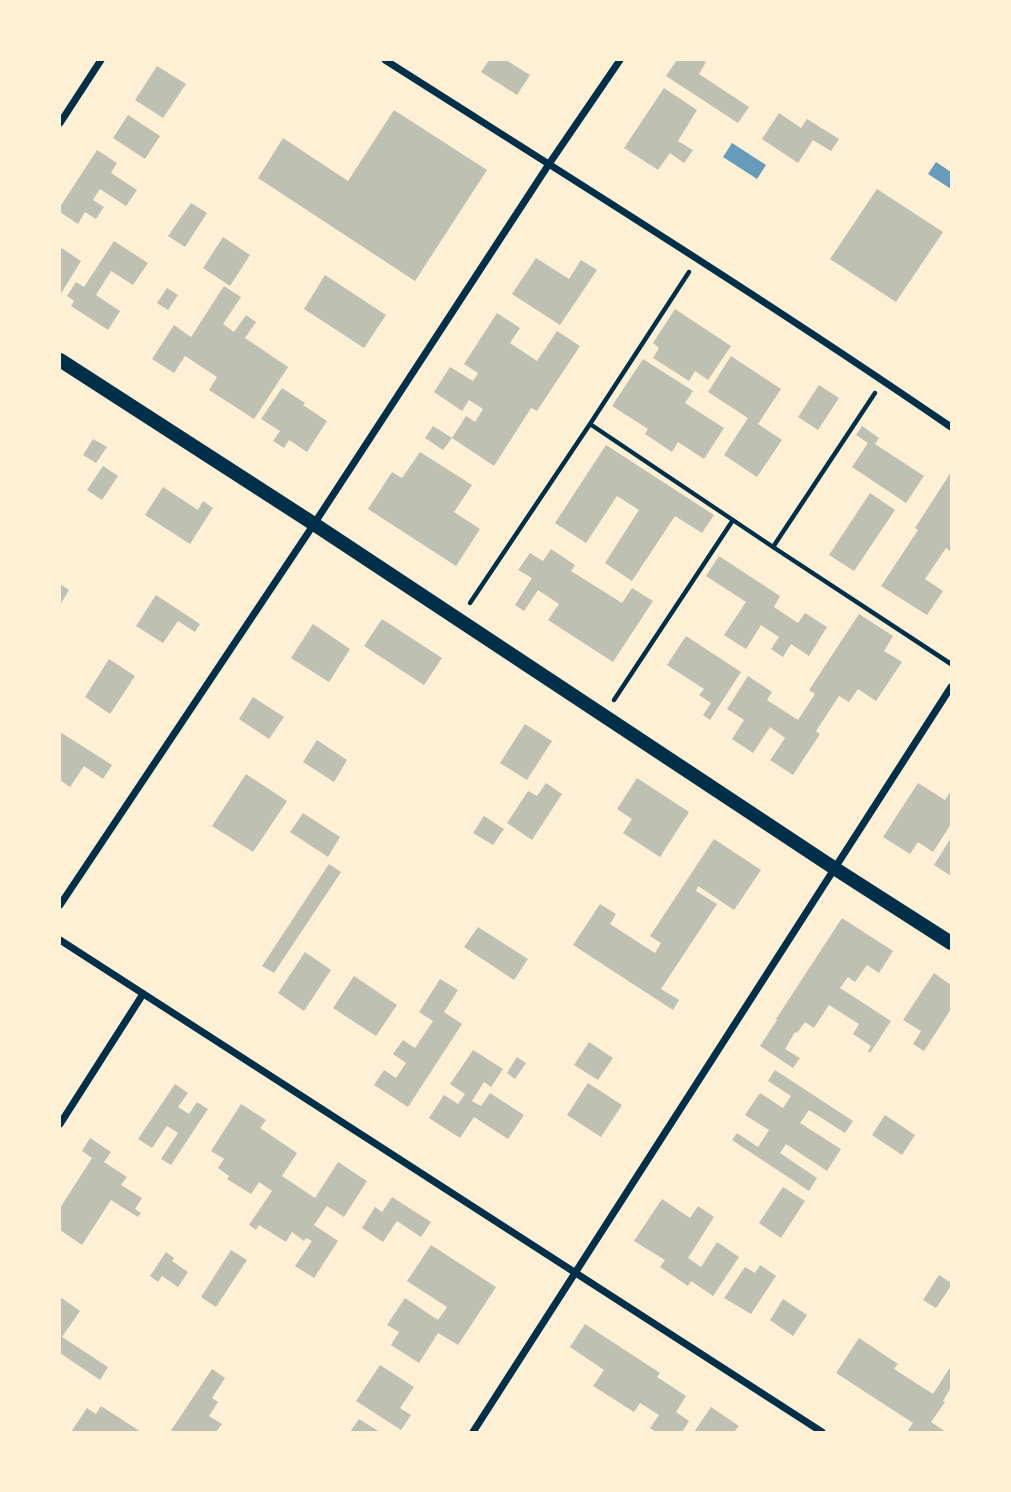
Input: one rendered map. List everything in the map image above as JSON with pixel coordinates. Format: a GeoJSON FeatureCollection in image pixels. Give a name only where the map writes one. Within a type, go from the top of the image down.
{"type":"FeatureCollection","features":[{"type":"Feature","properties":{"kind":"main road"},"geometry":{"type":"LineString","coordinates":[[60,360],[460,619],[951,943]]}},
{"type":"Feature","properties":{"kind":"street"},"geometry":{"type":"LineString","coordinates":[[60,123],[101,60]]}},
{"type":"Feature","properties":{"kind":"street"},"geometry":{"type":"LineString","coordinates":[[385,60],[884,380],[951,427]]}},
{"type":"Feature","properties":{"kind":"street"},"geometry":{"type":"LineString","coordinates":[[60,905],[620,60]]}},
{"type":"Feature","properties":{"kind":"street"},"geometry":{"type":"LineString","coordinates":[[473,1433],[951,687]]}},
{"type":"Feature","properties":{"kind":"street"},"geometry":{"type":"LineString","coordinates":[[60,940],[822,1433]]}},
{"type":"Feature","properties":{"kind":"street"},"geometry":{"type":"LineString","coordinates":[[60,1124],[143,994]]}},
{"type":"Feature","properties":{"kind":"path"},"geometry":{"type":"LineString","coordinates":[[460,619],[697,259]]}},
{"type":"Feature","properties":{"kind":"path"},"geometry":{"type":"LineString","coordinates":[[773,547],[884,380]]}},
{"type":"Feature","properties":{"kind":"path"},"geometry":{"type":"LineString","coordinates":[[590,424],[951,664]]}},
{"type":"Feature","properties":{"kind":"path"},"geometry":{"type":"LineString","coordinates":[[604,715],[733,520]]}},
{"type":"Feature","properties":{"kind":"water"},"geometry":{"type":"Polygon","coordinates":[[[732,143],[766,165],[757,179],[723,157],[732,143]]]}},
{"type":"Feature","properties":{"kind":"water"},"geometry":{"type":"Polygon","coordinates":[[[936,162],[951,172],[951,189],[928,174],[936,162]]]}},
{"type":"Feature","properties":{"kind":"building"},"geometry":{"type":"Polygon","coordinates":[[[489,60],[506,60],[530,75],[517,95],[481,72],[489,60]]]}},
{"type":"Feature","properties":{"kind":"building"},"geometry":{"type":"Polygon","coordinates":[[[677,60],[706,62],[699,74],[749,107],[738,123],[666,76],[677,60]]]}},
{"type":"Feature","properties":{"kind":"building"},"geometry":{"type":"Polygon","coordinates":[[[157,66],[186,84],[163,118],[135,100],[157,66]]]}},
{"type":"Feature","properties":{"kind":"building"},"geometry":{"type":"Polygon","coordinates":[[[664,88],[697,110],[678,141],[693,150],[684,163],[670,153],[658,170],[624,148],[664,88]]]}},
{"type":"Feature","properties":{"kind":"building"},"geometry":{"type":"Polygon","coordinates":[[[394,110],[487,170],[415,281],[258,178],[283,138],[348,181],[394,110]]]}},
{"type":"Feature","properties":{"kind":"building"},"geometry":{"type":"Polygon","coordinates":[[[779,113],[801,128],[807,119],[839,139],[831,151],[813,140],[798,163],[762,139],[779,113]]]}},
{"type":"Feature","properties":{"kind":"building"},"geometry":{"type":"Polygon","coordinates":[[[128,115],[160,136],[145,159],[113,138],[128,115]]]}},
{"type":"Feature","properties":{"kind":"building"},"geometry":{"type":"Polygon","coordinates":[[[97,150],[117,163],[111,173],[137,190],[126,206],[100,189],[93,200],[104,207],[96,219],[85,212],[78,224],[60,212],[60,207],[97,150]]]}},
{"type":"Feature","properties":{"kind":"building"},"geometry":{"type":"Polygon","coordinates":[[[877,189],[943,232],[896,302],[830,259],[877,189]]]}},
{"type":"Feature","properties":{"kind":"building"},"geometry":{"type":"Polygon","coordinates":[[[191,203],[207,213],[185,247],[168,236],[191,203]]]}},
{"type":"Feature","properties":{"kind":"building"},"geometry":{"type":"Polygon","coordinates":[[[223,237],[250,255],[230,286],[203,268],[223,237]]]}},
{"type":"Feature","properties":{"kind":"building"},"geometry":{"type":"Polygon","coordinates":[[[114,241],[148,263],[133,285],[111,271],[96,295],[120,311],[108,330],[71,306],[74,301],[67,296],[76,282],[84,287],[114,241]]]}},
{"type":"Feature","properties":{"kind":"building"},"geometry":{"type":"Polygon","coordinates":[[[60,247],[81,261],[60,295],[60,247]]]}},
{"type":"Feature","properties":{"kind":"building"},"geometry":{"type":"Polygon","coordinates":[[[536,258],[569,279],[581,260],[597,270],[560,325],[512,294],[536,258]]]}},
{"type":"Feature","properties":{"kind":"building"},"geometry":{"type":"Polygon","coordinates":[[[325,275],[386,315],[364,348],[304,309],[325,275]]]}},
{"type":"Feature","properties":{"kind":"building"},"geometry":{"type":"Polygon","coordinates":[[[224,286],[241,297],[223,324],[234,332],[246,315],[256,322],[245,338],[288,367],[254,419],[209,390],[217,377],[185,356],[174,373],[152,359],[174,325],[191,337],[224,286]]]}},
{"type":"Feature","properties":{"kind":"building"},"geometry":{"type":"Polygon","coordinates":[[[167,288],[178,295],[168,310],[157,303],[167,288]]]}},
{"type":"Feature","properties":{"kind":"building"},"geometry":{"type":"Polygon","coordinates":[[[675,309],[731,346],[708,380],[695,371],[689,381],[653,358],[659,348],[653,343],[675,309]]]}},
{"type":"Feature","properties":{"kind":"building"},"geometry":{"type":"Polygon","coordinates":[[[497,313],[520,328],[510,343],[537,361],[557,331],[580,346],[537,411],[531,408],[494,466],[452,438],[466,416],[475,422],[483,409],[469,400],[462,411],[434,392],[450,367],[473,381],[478,373],[464,364],[497,313]]]}},
{"type":"Feature","properties":{"kind":"building"},"geometry":{"type":"Polygon","coordinates":[[[731,356],[781,389],[758,424],[782,440],[757,477],[724,455],[748,418],[708,392],[731,356]]]}},
{"type":"Feature","properties":{"kind":"building"},"geometry":{"type":"Polygon","coordinates":[[[643,359],[693,391],[685,403],[724,428],[704,459],[678,442],[672,452],[645,434],[648,429],[612,406],[643,359]]]}},
{"type":"Feature","properties":{"kind":"building"},"geometry":{"type":"Polygon","coordinates":[[[819,385],[839,398],[818,430],[798,417],[819,385]]]}},
{"type":"Feature","properties":{"kind":"building"},"geometry":{"type":"Polygon","coordinates":[[[282,388],[327,421],[307,452],[289,440],[284,448],[273,441],[280,431],[261,419],[282,388]]]}},
{"type":"Feature","properties":{"kind":"building"},"geometry":{"type":"Polygon","coordinates":[[[433,426],[452,438],[443,450],[425,438],[433,426]]]}},
{"type":"Feature","properties":{"kind":"building"},"geometry":{"type":"Polygon","coordinates":[[[862,426],[879,438],[875,444],[924,476],[906,503],[852,467],[868,443],[856,435],[862,426]]]}},
{"type":"Feature","properties":{"kind":"building"},"geometry":{"type":"Polygon","coordinates":[[[93,439],[107,447],[96,463],[83,455],[93,439]]]}},
{"type":"Feature","properties":{"kind":"building"},"geometry":{"type":"Polygon","coordinates":[[[606,445],[714,515],[702,533],[675,516],[632,581],[605,563],[639,510],[617,496],[586,543],[555,523],[606,445]]]}},
{"type":"Feature","properties":{"kind":"building"},"geometry":{"type":"Polygon","coordinates":[[[420,452],[472,485],[454,512],[480,529],[456,566],[368,509],[392,472],[402,478],[420,452]]]}},
{"type":"Feature","properties":{"kind":"building"},"geometry":{"type":"Polygon","coordinates":[[[103,466],[118,476],[102,500],[87,490],[103,466]]]}},
{"type":"Feature","properties":{"kind":"building"},"geometry":{"type":"Polygon","coordinates":[[[951,472],[951,552],[946,548],[925,579],[943,591],[927,615],[881,586],[918,530],[915,528],[951,472]]]}},
{"type":"Feature","properties":{"kind":"building"},"geometry":{"type":"Polygon","coordinates":[[[163,487],[198,510],[203,501],[213,508],[190,544],[145,515],[163,487]]]}},
{"type":"Feature","properties":{"kind":"building"},"geometry":{"type":"Polygon","coordinates":[[[870,493],[895,510],[854,571],[829,555],[870,493]]]}},
{"type":"Feature","properties":{"kind":"building"},"geometry":{"type":"Polygon","coordinates":[[[551,549],[575,565],[571,571],[622,603],[632,588],[653,601],[613,662],[548,620],[559,604],[538,590],[524,611],[515,605],[532,578],[518,570],[530,553],[543,561],[551,549]]]}},
{"type":"Feature","properties":{"kind":"building"},"geometry":{"type":"Polygon","coordinates":[[[719,556],[780,596],[774,607],[798,623],[805,613],[827,627],[809,656],[791,644],[783,657],[771,649],[779,637],[761,625],[746,649],[724,635],[746,602],[706,576],[719,556]]]}},
{"type":"Feature","properties":{"kind":"building"},"geometry":{"type":"Polygon","coordinates":[[[60,584],[69,590],[60,605],[60,584]]]}},
{"type":"Feature","properties":{"kind":"building"},"geometry":{"type":"Polygon","coordinates":[[[156,595],[200,624],[195,632],[178,621],[163,643],[136,626],[156,595]]]}},
{"type":"Feature","properties":{"kind":"building"},"geometry":{"type":"Polygon","coordinates":[[[859,614],[893,636],[884,651],[902,662],[876,701],[858,689],[849,702],[839,696],[816,731],[820,734],[793,775],[770,760],[785,738],[770,727],[753,753],[732,739],[744,720],[727,709],[748,676],[772,692],[767,700],[798,720],[815,694],[809,690],[859,614]]]}},
{"type":"Feature","properties":{"kind":"building"},"geometry":{"type":"Polygon","coordinates":[[[382,619],[442,658],[424,685],[364,646],[382,619]]]}},
{"type":"Feature","properties":{"kind":"building"},"geometry":{"type":"Polygon","coordinates":[[[313,624],[350,649],[329,682],[291,658],[313,624]]]}},
{"type":"Feature","properties":{"kind":"building"},"geometry":{"type":"Polygon","coordinates":[[[686,636],[741,672],[710,720],[703,715],[711,703],[699,695],[704,689],[667,665],[686,636]]]}},
{"type":"Feature","properties":{"kind":"building"},"geometry":{"type":"Polygon","coordinates":[[[109,659],[135,676],[110,714],[85,697],[109,659]]]}},
{"type":"Feature","properties":{"kind":"building"},"geometry":{"type":"Polygon","coordinates":[[[253,697],[284,717],[269,739],[239,719],[253,697]]]}},
{"type":"Feature","properties":{"kind":"building"},"geometry":{"type":"Polygon","coordinates":[[[525,724],[552,741],[527,780],[500,763],[525,724]]]}},
{"type":"Feature","properties":{"kind":"building"},"geometry":{"type":"Polygon","coordinates":[[[60,732],[112,765],[103,779],[84,766],[70,787],[60,780],[60,732]]]}},
{"type":"Feature","properties":{"kind":"building"},"geometry":{"type":"Polygon","coordinates":[[[317,740],[347,760],[334,782],[303,762],[317,740]]]}},
{"type":"Feature","properties":{"kind":"building"},"geometry":{"type":"Polygon","coordinates":[[[246,774],[287,801],[253,852],[212,826],[246,774]]]}},
{"type":"Feature","properties":{"kind":"building"},"geometry":{"type":"Polygon","coordinates":[[[637,778],[689,812],[660,857],[623,833],[632,819],[617,809],[637,778]]]}},
{"type":"Feature","properties":{"kind":"building"},"geometry":{"type":"Polygon","coordinates":[[[546,783],[562,794],[532,840],[507,823],[528,791],[537,796],[546,783]]]}},
{"type":"Feature","properties":{"kind":"building"},"geometry":{"type":"Polygon","coordinates":[[[918,783],[945,800],[951,791],[951,824],[933,852],[918,842],[910,854],[883,837],[918,783]]]}},
{"type":"Feature","properties":{"kind":"building"},"geometry":{"type":"Polygon","coordinates":[[[303,813],[340,837],[328,857],[290,832],[303,813]]]}},
{"type":"Feature","properties":{"kind":"building"},"geometry":{"type":"Polygon","coordinates":[[[484,816],[504,829],[493,845],[473,833],[484,816]]]}},
{"type":"Feature","properties":{"kind":"building"},"geometry":{"type":"Polygon","coordinates":[[[951,838],[951,876],[934,865],[951,838]]]}},
{"type":"Feature","properties":{"kind":"building"},"geometry":{"type":"Polygon","coordinates":[[[714,839],[761,870],[734,910],[698,886],[696,891],[717,904],[661,989],[679,1000],[673,1010],[573,945],[600,904],[616,914],[610,924],[655,953],[661,943],[650,936],[714,839]]]}},
{"type":"Feature","properties":{"kind":"building"},"geometry":{"type":"Polygon","coordinates":[[[329,864],[341,872],[274,973],[262,966],[329,864]]]}},
{"type":"Feature","properties":{"kind":"building"},"geometry":{"type":"Polygon","coordinates":[[[842,918],[893,951],[879,973],[867,965],[855,982],[848,977],[840,988],[891,1021],[870,1053],[868,1051],[871,1046],[853,1034],[859,1024],[829,1005],[814,1028],[805,1022],[785,1049],[800,1058],[793,1068],[760,1046],[842,918]]]}},
{"type":"Feature","properties":{"kind":"building"},"geometry":{"type":"Polygon","coordinates":[[[478,927],[528,959],[514,980],[464,947],[478,927]]]}},
{"type":"Feature","properties":{"kind":"building"},"geometry":{"type":"Polygon","coordinates":[[[305,952],[331,970],[304,1011],[278,993],[305,952]]]}},
{"type":"Feature","properties":{"kind":"building"},"geometry":{"type":"Polygon","coordinates":[[[934,973],[951,985],[951,1009],[924,1051],[913,1044],[921,1031],[903,1020],[934,973]]]}},
{"type":"Feature","properties":{"kind":"building"},"geometry":{"type":"Polygon","coordinates":[[[354,976],[397,1005],[376,1036],[333,1008],[354,976]]]}},
{"type":"Feature","properties":{"kind":"building"},"geometry":{"type":"Polygon","coordinates":[[[440,979],[458,990],[444,1012],[462,1024],[408,1107],[374,1085],[384,1070],[396,1078],[406,1063],[393,1054],[403,1040],[415,1048],[433,1021],[419,1012],[440,979]]]}},
{"type":"Feature","properties":{"kind":"building"},"geometry":{"type":"Polygon","coordinates":[[[589,1042],[613,1058],[598,1080],[574,1065],[589,1042]]]}},
{"type":"Feature","properties":{"kind":"building"},"geometry":{"type":"Polygon","coordinates":[[[473,1050],[503,1069],[491,1087],[484,1082],[472,1101],[481,1106],[490,1093],[524,1115],[508,1139],[474,1117],[460,1138],[429,1118],[444,1095],[458,1104],[465,1094],[450,1084],[473,1050]]]}},
{"type":"Feature","properties":{"kind":"building"},"geometry":{"type":"Polygon","coordinates":[[[517,1057],[526,1063],[515,1079],[507,1073],[517,1057]]]}},
{"type":"Feature","properties":{"kind":"building"},"geometry":{"type":"Polygon","coordinates":[[[775,1070],[853,1121],[845,1133],[809,1110],[800,1123],[841,1149],[827,1171],[786,1144],[780,1153],[817,1178],[809,1191],[732,1140],[737,1133],[758,1147],[769,1130],[745,1115],[760,1093],[783,1108],[791,1096],[768,1081],[775,1070]]]}},
{"type":"Feature","properties":{"kind":"building"},"geometry":{"type":"Polygon","coordinates":[[[588,1083],[622,1105],[601,1137],[567,1115],[588,1083]]]}},
{"type":"Feature","properties":{"kind":"building"},"geometry":{"type":"Polygon","coordinates":[[[175,1084],[188,1093],[178,1107],[189,1114],[197,1102],[208,1109],[171,1165],[161,1159],[178,1133],[167,1126],[152,1148],[138,1139],[175,1084]]]}},
{"type":"Feature","properties":{"kind":"building"},"geometry":{"type":"Polygon","coordinates":[[[241,1104],[266,1120],[260,1128],[297,1153],[282,1176],[315,1198],[338,1162],[367,1181],[344,1217],[327,1206],[314,1225],[338,1241],[314,1278],[295,1266],[312,1241],[306,1238],[304,1241],[292,1232],[286,1242],[259,1225],[256,1230],[249,1225],[272,1191],[259,1182],[251,1194],[227,1179],[229,1176],[218,1168],[224,1159],[211,1151],[241,1104]]]}},
{"type":"Feature","properties":{"kind":"building"},"geometry":{"type":"Polygon","coordinates":[[[885,1115],[915,1135],[902,1155],[872,1135],[885,1115]]]}},
{"type":"Feature","properties":{"kind":"building"},"geometry":{"type":"Polygon","coordinates":[[[90,1138],[111,1152],[104,1162],[127,1177],[121,1185],[142,1198],[135,1209],[141,1213],[138,1217],[111,1200],[82,1245],[60,1230],[60,1208],[92,1158],[82,1151],[90,1138]]]}},
{"type":"Feature","properties":{"kind":"building"},"geometry":{"type":"Polygon","coordinates":[[[783,1187],[805,1201],[781,1238],[759,1223],[783,1187]]]}},
{"type":"Feature","properties":{"kind":"building"},"geometry":{"type":"Polygon","coordinates":[[[392,1197],[431,1222],[421,1237],[397,1221],[383,1242],[362,1228],[375,1207],[382,1212],[392,1197]]]}},
{"type":"Feature","properties":{"kind":"building"},"geometry":{"type":"Polygon","coordinates":[[[662,1199],[690,1218],[698,1206],[714,1217],[688,1258],[701,1267],[717,1242],[739,1257],[713,1296],[691,1281],[688,1286],[660,1267],[665,1260],[634,1241],[662,1199]]]}},
{"type":"Feature","properties":{"kind":"building"},"geometry":{"type":"Polygon","coordinates":[[[431,1245],[496,1287],[458,1345],[438,1333],[419,1363],[391,1345],[399,1332],[387,1325],[405,1298],[438,1320],[447,1307],[407,1281],[431,1245]]]}},
{"type":"Feature","properties":{"kind":"building"},"geometry":{"type":"Polygon","coordinates":[[[231,1250],[247,1260],[216,1307],[201,1297],[231,1250]]]}},
{"type":"Feature","properties":{"kind":"building"},"geometry":{"type":"Polygon","coordinates":[[[166,1252],[174,1258],[172,1261],[188,1272],[178,1287],[162,1276],[158,1282],[150,1276],[166,1252]]]}},
{"type":"Feature","properties":{"kind":"building"},"geometry":{"type":"Polygon","coordinates":[[[760,1265],[776,1276],[751,1314],[724,1298],[745,1267],[755,1273],[760,1265]]]}},
{"type":"Feature","properties":{"kind":"building"},"geometry":{"type":"Polygon","coordinates":[[[939,1275],[951,1283],[951,1286],[936,1308],[923,1300],[939,1275]]]}},
{"type":"Feature","properties":{"kind":"building"},"geometry":{"type":"Polygon","coordinates":[[[60,1297],[80,1311],[62,1337],[108,1367],[100,1380],[60,1353],[60,1297]]]}},
{"type":"Feature","properties":{"kind":"building"},"geometry":{"type":"Polygon","coordinates":[[[783,1299],[807,1315],[793,1336],[770,1320],[783,1299]]]}},
{"type":"Feature","properties":{"kind":"building"},"geometry":{"type":"Polygon","coordinates":[[[585,1324],[660,1373],[657,1377],[686,1396],[676,1412],[689,1421],[682,1432],[656,1432],[650,1428],[659,1415],[640,1403],[634,1412],[593,1386],[604,1370],[570,1347],[585,1324]]]}},
{"type":"Feature","properties":{"kind":"building"},"geometry":{"type":"Polygon","coordinates":[[[859,1338],[898,1364],[894,1369],[933,1394],[951,1366],[951,1387],[943,1401],[945,1402],[931,1422],[946,1432],[907,1432],[913,1423],[836,1373],[859,1338]]]}},
{"type":"Feature","properties":{"kind":"building"},"geometry":{"type":"Polygon","coordinates":[[[380,1365],[414,1387],[400,1408],[411,1415],[401,1430],[356,1401],[380,1365]]]}},
{"type":"Feature","properties":{"kind":"building"},"geometry":{"type":"Polygon","coordinates":[[[212,1369],[225,1378],[212,1398],[218,1402],[209,1416],[222,1424],[216,1432],[170,1432],[212,1369]]]}},
{"type":"Feature","properties":{"kind":"building"},"geometry":{"type":"Polygon","coordinates":[[[101,1406],[141,1432],[71,1432],[87,1408],[96,1414],[101,1406]]]}},
{"type":"Feature","properties":{"kind":"building"},"geometry":{"type":"Polygon","coordinates":[[[711,1407],[739,1426],[734,1432],[694,1432],[711,1407]]]}},
{"type":"Feature","properties":{"kind":"building"},"geometry":{"type":"Polygon","coordinates":[[[359,1419],[380,1432],[350,1432],[359,1419]]]}}]}
